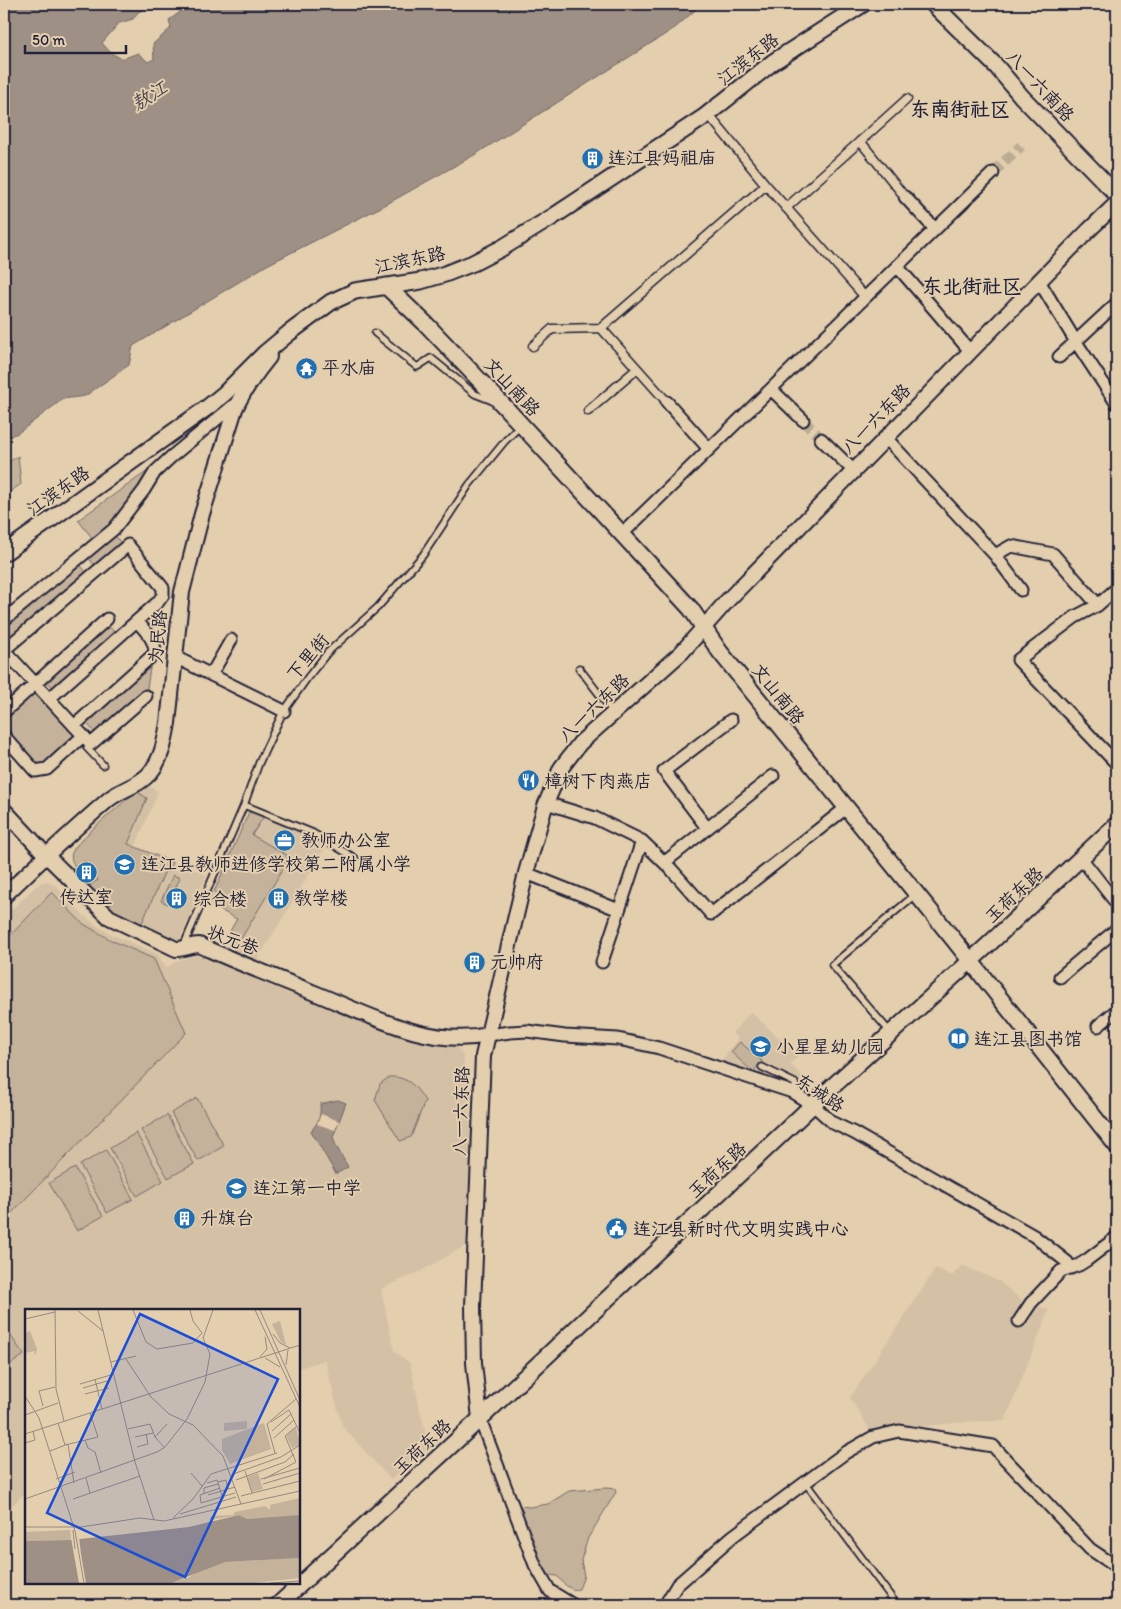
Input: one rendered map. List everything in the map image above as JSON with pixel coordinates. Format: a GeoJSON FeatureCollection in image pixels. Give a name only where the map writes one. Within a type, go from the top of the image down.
{"type":"FeatureCollection","features":[{"type":"Feature","properties":{"kind":"main road","name":"江滨东路"},"geometry":{"type":"LineString","coordinates":[[4,553],[208,407],[225,393],[264,353],[322,308],[356,291],[420,281],[445,274],[494,252],[561,211],[708,114],[773,62],[863,4]]}},
{"type":"Feature","properties":{"kind":"main road","name":"八一六南路"},"geometry":{"type":"LineString","coordinates":[[933,4],[996,66],[1022,97],[1117,195]]}},
{"type":"Feature","properties":{"kind":"main road","name":"文山南路"},"geometry":{"type":"LineString","coordinates":[[386,286],[426,324],[504,406],[691,609],[720,652],[1114,1136]]}},
{"type":"Feature","properties":{"kind":"main road","name":"玉荷东路"},"geometry":{"type":"LineString","coordinates":[[278,1605],[480,1419],[813,1104],[1117,824]]}},
{"type":"Feature","properties":{"kind":"street"},"geometry":{"type":"LineString","coordinates":[[786,208],[907,99]]}},
{"type":"Feature","properties":{"kind":"street"},"geometry":{"type":"LineString","coordinates":[[708,114],[766,185],[865,297]]}},
{"type":"Feature","properties":{"kind":"street"},"geometry":{"type":"LineString","coordinates":[[860,142],[905,197],[935,229]]}},
{"type":"Feature","properties":{"kind":"street"},"geometry":{"type":"LineString","coordinates":[[622,534],[992,173]]}},
{"type":"Feature","properties":{"kind":"street"},"geometry":{"type":"LineString","coordinates":[[533,346],[552,329],[601,328],[766,185]]}},
{"type":"Feature","properties":{"kind":"street","name":"八一六东路"},"geometry":{"type":"LineString","coordinates":[[480,1419],[474,1363],[473,1306],[483,1056],[526,873],[546,803],[561,768],[580,744],[682,652],[703,627],[885,436],[1117,203]]}},
{"type":"Feature","properties":{"kind":"street"},"geometry":{"type":"LineString","coordinates":[[897,266],[970,351]]}},
{"type":"Feature","properties":{"kind":"street"},"geometry":{"type":"LineString","coordinates":[[1039,280],[1076,342],[1117,404]]}},
{"type":"Feature","properties":{"kind":"street"},"geometry":{"type":"LineString","coordinates":[[1059,357],[1117,303]]}},
{"type":"Feature","properties":{"kind":"street"},"geometry":{"type":"LineString","coordinates":[[601,328],[709,449]]}},
{"type":"Feature","properties":{"kind":"street","name":"为民路"},"geometry":{"type":"LineString","coordinates":[[4,896],[46,855],[111,798],[137,784],[150,774],[154,767],[164,743],[168,723],[180,601],[202,514],[239,401],[253,377],[289,333]]}},
{"type":"Feature","properties":{"kind":"street"},"geometry":{"type":"LineString","coordinates":[[588,412],[637,369]]}},
{"type":"Feature","properties":{"kind":"street"},"geometry":{"type":"LineString","coordinates":[[771,389],[803,420]]}},
{"type":"Feature","properties":{"kind":"street"},"geometry":{"type":"LineString","coordinates":[[4,620],[114,529],[156,472],[239,401]]}},
{"type":"Feature","properties":{"kind":"street"},"geometry":{"type":"LineString","coordinates":[[885,436],[995,555],[1021,590]]}},
{"type":"Feature","properties":{"kind":"street"},"geometry":{"type":"LineString","coordinates":[[821,439],[853,470]]}},
{"type":"Feature","properties":{"kind":"street"},"geometry":{"type":"LineString","coordinates":[[50,699],[158,602],[163,595],[163,588],[128,545],[4,650],[87,740]]}},
{"type":"Feature","properties":{"kind":"street"},"geometry":{"type":"LineString","coordinates":[[995,555],[1011,546],[1053,554],[1098,605]]}},
{"type":"Feature","properties":{"kind":"street"},"geometry":{"type":"LineString","coordinates":[[81,557],[95,574]]}},
{"type":"Feature","properties":{"kind":"street"},"geometry":{"type":"LineString","coordinates":[[1117,588],[1098,605],[1075,617],[1018,660],[1117,764]]}},
{"type":"Feature","properties":{"kind":"street"},"geometry":{"type":"LineString","coordinates":[[4,712],[107,619]]}},
{"type":"Feature","properties":{"kind":"street"},"geometry":{"type":"LineString","coordinates":[[74,726],[154,654],[154,643],[137,621]]}},
{"type":"Feature","properties":{"kind":"street"},"geometry":{"type":"LineString","coordinates":[[211,675],[231,640]]}},
{"type":"Feature","properties":{"kind":"street"},"geometry":{"type":"LineString","coordinates":[[175,657],[284,711]]}},
{"type":"Feature","properties":{"kind":"street"},"geometry":{"type":"LineString","coordinates":[[4,736],[35,771],[47,769],[146,696]]}},
{"type":"Feature","properties":{"kind":"street"},"geometry":{"type":"LineString","coordinates":[[708,828],[664,771],[731,720]]}},
{"type":"Feature","properties":{"kind":"street"},"geometry":{"type":"LineString","coordinates":[[665,862],[773,776]]}},
{"type":"Feature","properties":{"kind":"street"},"geometry":{"type":"LineString","coordinates":[[546,803],[595,818],[642,841],[665,862],[711,914],[846,808]]}},
{"type":"Feature","properties":{"kind":"street","name":"状元巷"},"geometry":{"type":"LineString","coordinates":[[4,810],[46,855],[90,894],[114,920],[172,947],[182,949],[199,945],[228,953],[396,1026],[437,1037],[462,1039],[488,1035]]}},
{"type":"Feature","properties":{"kind":"street"},"geometry":{"type":"LineString","coordinates":[[602,962],[642,841]]}},
{"type":"Feature","properties":{"kind":"street"},"geometry":{"type":"LineString","coordinates":[[1081,858],[1117,904]]}},
{"type":"Feature","properties":{"kind":"street"},"geometry":{"type":"LineString","coordinates":[[526,873],[619,910]]}},
{"type":"Feature","properties":{"kind":"street"},"geometry":{"type":"LineString","coordinates":[[1060,977],[1117,929]]}},
{"type":"Feature","properties":{"kind":"street"},"geometry":{"type":"LineString","coordinates":[[1098,1026],[1117,1010]]}},
{"type":"Feature","properties":{"kind":"street","name":"东城路"},"geometry":{"type":"LineString","coordinates":[[488,1035],[518,1031],[631,1041],[687,1056],[797,1094],[813,1104],[832,1122],[1034,1236],[1067,1262],[1071,1268]]}},
{"type":"Feature","properties":{"kind":"street"},"geometry":{"type":"LineString","coordinates":[[462,1039],[483,1056]]}},
{"type":"Feature","properties":{"kind":"street"},"geometry":{"type":"LineString","coordinates":[[1019,1322],[1031,1302],[1062,1271],[1087,1260],[1117,1238]]}},
{"type":"Feature","properties":{"kind":"street"},"geometry":{"type":"LineString","coordinates":[[480,1419],[535,1566],[550,1591],[573,1605]]}},
{"type":"Feature","properties":{"kind":"street"},"geometry":{"type":"LineString","coordinates":[[665,1605],[677,1585],[726,1542],[805,1482],[845,1453],[873,1437],[899,1431],[993,1446],[1090,1549],[1117,1566]]}},
{"type":"Feature","properties":{"kind":"lane"},"geometry":{"type":"LineString","coordinates":[[374,333],[417,367],[430,358],[475,394],[504,406]]}},
{"type":"Feature","properties":{"kind":"lane","name":"下里街"},"geometry":{"type":"LineString","coordinates":[[182,949],[244,805],[259,763],[284,711],[328,652],[378,608],[423,555],[469,485],[504,441],[521,425]]}},
{"type":"Feature","properties":{"kind":"lane"},"geometry":{"type":"LineString","coordinates":[[579,668],[615,714]]}},
{"type":"Feature","properties":{"kind":"lane"},"geometry":{"type":"LineString","coordinates":[[87,740],[86,748],[103,765]]}},
{"type":"Feature","properties":{"kind":"lane"},"geometry":{"type":"LineString","coordinates":[[244,805],[313,833],[355,858]]}},
{"type":"Feature","properties":{"kind":"lane"},"geometry":{"type":"LineString","coordinates":[[891,1033],[832,965],[916,894]]}},
{"type":"Feature","properties":{"kind":"lane"},"geometry":{"type":"LineString","coordinates":[[762,1067],[795,1083],[797,1094]]}},
{"type":"Feature","properties":{"kind":"lane"},"geometry":{"type":"LineString","coordinates":[[805,1482],[897,1605]]}},
{"type":"Feature","properties":{"kind":"shaded area"},"geometry":{"type":"Polygon","coordinates":[[[18,456],[21,484],[4,496],[4,465],[18,456]]]}},
{"type":"Feature","properties":{"kind":"shaded area"},"geometry":{"type":"Polygon","coordinates":[[[152,468],[125,506],[93,539],[78,520],[152,468]]]}},
{"type":"Feature","properties":{"kind":"shaded area"},"geometry":{"type":"Polygon","coordinates":[[[114,535],[123,545],[96,567],[87,556],[114,535]]]}},
{"type":"Feature","properties":{"kind":"shaded area"},"geometry":{"type":"Polygon","coordinates":[[[79,563],[88,575],[6,643],[4,639],[4,625],[79,563]]]}},
{"type":"Feature","properties":{"kind":"shaded area"},"geometry":{"type":"Polygon","coordinates":[[[106,623],[116,634],[55,690],[45,679],[106,623]]]}},
{"type":"Feature","properties":{"kind":"shaded area"},"geometry":{"type":"Polygon","coordinates":[[[151,662],[147,688],[95,733],[85,721],[151,662]]]}},
{"type":"Feature","properties":{"kind":"shaded area"},"geometry":{"type":"Polygon","coordinates":[[[36,690],[75,735],[38,768],[4,729],[4,718],[36,690]]]}},
{"type":"Feature","properties":{"kind":"shaded area","name":"连江县教师进修学校第二附属小学"},"geometry":{"type":"Polygon","coordinates":[[[145,783],[158,792],[135,847],[207,875],[179,941],[128,919],[108,907],[88,886],[72,860],[71,855],[76,846],[145,783]]]}},
{"type":"Feature","properties":{"kind":"shaded area","name":"连江县教师进修学校第二附属小学"},"geometry":{"type":"Polygon","coordinates":[[[136,791],[147,798],[128,844],[172,862],[168,872],[165,871],[141,925],[108,907],[112,902],[105,895],[100,900],[88,886],[98,880],[85,861],[75,867],[71,857],[75,847],[136,791]]]}},
{"type":"Feature","properties":{"kind":"shaded area","name":"连江县教师进修学校第二附属小学"},"geometry":{"type":"Polygon","coordinates":[[[249,812],[256,812],[301,832],[326,846],[256,962],[227,949],[235,934],[230,931],[237,919],[208,904],[249,812]]]}},
{"type":"Feature","properties":{"kind":"shaded area"},"geometry":{"type":"Polygon","coordinates":[[[249,812],[256,812],[264,816],[252,835],[290,857],[233,952],[227,949],[235,934],[230,931],[237,919],[218,909],[222,902],[216,899],[219,894],[214,892],[249,812]]]}},
{"type":"Feature","properties":{"kind":"shaded area"},"geometry":{"type":"Polygon","coordinates":[[[173,875],[180,878],[168,904],[161,901],[173,875]]]}},
{"type":"Feature","properties":{"kind":"shaded area","name":"连江第一中学"},"geometry":{"type":"Polygon","coordinates":[[[48,881],[54,884],[83,915],[96,925],[113,935],[158,954],[166,968],[179,960],[191,956],[206,955],[387,1031],[450,1042],[456,1045],[463,1056],[471,1134],[470,1243],[421,1271],[381,1289],[394,1351],[410,1363],[428,1447],[391,1480],[342,1426],[325,1360],[300,1368],[300,1309],[25,1309],[25,1493],[4,1513],[4,917],[42,882],[48,881]]]}},
{"type":"Feature","properties":{"kind":"shaded area"},"geometry":{"type":"Polygon","coordinates":[[[52,892],[82,923],[111,940],[154,959],[186,1033],[4,1221],[4,942],[52,892]]]}},
{"type":"Feature","properties":{"kind":"shaded area","name":"小星星幼儿园"},"geometry":{"type":"Polygon","coordinates":[[[751,1012],[798,1056],[790,1064],[804,1078],[788,1086],[720,1063],[738,1038],[732,1033],[751,1012]]]}},
{"type":"Feature","properties":{"kind":"shaded area"},"geometry":{"type":"Polygon","coordinates":[[[740,1042],[762,1061],[753,1072],[731,1052],[740,1042]]]}},
{"type":"Feature","properties":{"kind":"shaded area"},"geometry":{"type":"Polygon","coordinates":[[[389,1077],[406,1080],[418,1091],[425,1101],[411,1137],[400,1141],[375,1100],[380,1084],[389,1077]]]}},
{"type":"Feature","properties":{"kind":"shaded area"},"geometry":{"type":"Polygon","coordinates":[[[197,1098],[224,1146],[198,1161],[171,1113],[197,1098]]]}},
{"type":"Feature","properties":{"kind":"shaded area"},"geometry":{"type":"Polygon","coordinates":[[[167,1115],[194,1164],[168,1178],[141,1130],[167,1115]]]}},
{"type":"Feature","properties":{"kind":"shaded area"},"geometry":{"type":"Polygon","coordinates":[[[136,1133],[163,1181],[137,1196],[110,1148],[136,1133]]]}},
{"type":"Feature","properties":{"kind":"shaded area"},"geometry":{"type":"Polygon","coordinates":[[[106,1150],[133,1199],[107,1213],[80,1165],[106,1150]]]}},
{"type":"Feature","properties":{"kind":"shaded area"},"geometry":{"type":"Polygon","coordinates":[[[75,1168],[103,1216],[77,1231],[49,1183],[75,1168]]]}},
{"type":"Feature","properties":{"kind":"shaded area"},"geometry":{"type":"Polygon","coordinates":[[[962,1265],[1000,1282],[1021,1300],[1049,1310],[1005,1421],[975,1421],[898,1429],[874,1436],[850,1398],[936,1268],[952,1276],[962,1265]]]}},
{"type":"Feature","properties":{"kind":"shaded area"},"geometry":{"type":"Polygon","coordinates":[[[6,1329],[24,1355],[4,1369],[4,1331],[6,1329]]]}},
{"type":"Feature","properties":{"kind":"shaded area"},"geometry":{"type":"Polygon","coordinates":[[[615,1489],[616,1492],[588,1538],[581,1560],[584,1576],[579,1589],[575,1590],[566,1586],[557,1576],[547,1574],[539,1565],[537,1550],[530,1541],[520,1518],[520,1506],[530,1507],[548,1504],[569,1491],[615,1489]]]}},
{"type":"Feature","properties":{"kind":"water","name":"敖江"},"geometry":{"type":"Polygon","coordinates":[[[4,4],[175,4],[157,9],[154,5],[138,12],[133,19],[119,23],[102,43],[111,53],[122,59],[138,53],[148,62],[154,59],[153,44],[171,28],[169,20],[183,10],[180,4],[702,4],[675,28],[476,154],[385,205],[267,265],[133,346],[129,365],[85,396],[63,399],[18,433],[4,438],[4,4]]]}},
{"type":"Feature","properties":{"kind":"water"},"geometry":{"type":"Polygon","coordinates":[[[338,1100],[346,1103],[333,1137],[348,1167],[336,1174],[311,1131],[319,1118],[320,1104],[338,1100]]]}},
{"type":"Feature","properties":{"kind":"pier"},"geometry":{"type":"Polygon","coordinates":[[[321,1114],[339,1121],[335,1130],[317,1124],[321,1114]]]}},
{"type":"Feature","properties":{"kind":"tunnel"},"geometry":{"type":"LineString","coordinates":[[993,173],[1021,146]]}},
{"type":"Feature","properties":{"kind":"tunnel"},"geometry":{"type":"LineString","coordinates":[[803,420],[821,439]]}},
{"type":"Feature","properties":{"kind":"place","name":"连江县妈祖庙"},"geometry":{"type":"Point","coordinates":[592,158]}},
{"type":"Feature","properties":{"kind":"place","name":"平水庙"},"geometry":{"type":"Point","coordinates":[306,368]}},
{"type":"Feature","properties":{"kind":"place","name":"樟树下肉燕店"},"geometry":{"type":"Point","coordinates":[528,781]}},
{"type":"Feature","properties":{"kind":"place","name":"教师办公室"},"geometry":{"type":"Point","coordinates":[285,840]}},
{"type":"Feature","properties":{"kind":"place","name":"连江县教师进修学校第二附属小学"},"geometry":{"type":"Point","coordinates":[125,864]}},
{"type":"Feature","properties":{"kind":"place","name":"传达室"},"geometry":{"type":"Point","coordinates":[86,872]}},
{"type":"Feature","properties":{"kind":"place","name":"教学楼"},"geometry":{"type":"Point","coordinates":[278,898]}},
{"type":"Feature","properties":{"kind":"place","name":"综合楼"},"geometry":{"type":"Point","coordinates":[177,899]}},
{"type":"Feature","properties":{"kind":"place","name":"元帅府"},"geometry":{"type":"Point","coordinates":[474,962]}},
{"type":"Feature","properties":{"kind":"place","name":"连江县图书馆"},"geometry":{"type":"Point","coordinates":[958,1039]}},
{"type":"Feature","properties":{"kind":"place","name":"小星星幼儿园"},"geometry":{"type":"Point","coordinates":[760,1047]}},
{"type":"Feature","properties":{"kind":"place","name":"连江第一中学"},"geometry":{"type":"Point","coordinates":[237,1188]}},
{"type":"Feature","properties":{"kind":"place","name":"升旗台"},"geometry":{"type":"Point","coordinates":[184,1218]}},
{"type":"Feature","properties":{"kind":"place","name":"连江县新时代文明实践中心"},"geometry":{"type":"Point","coordinates":[617,1229]}},
{"type":"Feature","properties":{"kind":"district","name":"东南街社区"},"geometry":{"type":"Point","coordinates":[960,109]}},
{"type":"Feature","properties":{"kind":"district","name":"东北街社区"},"geometry":{"type":"Point","coordinates":[972,286]}}]}
